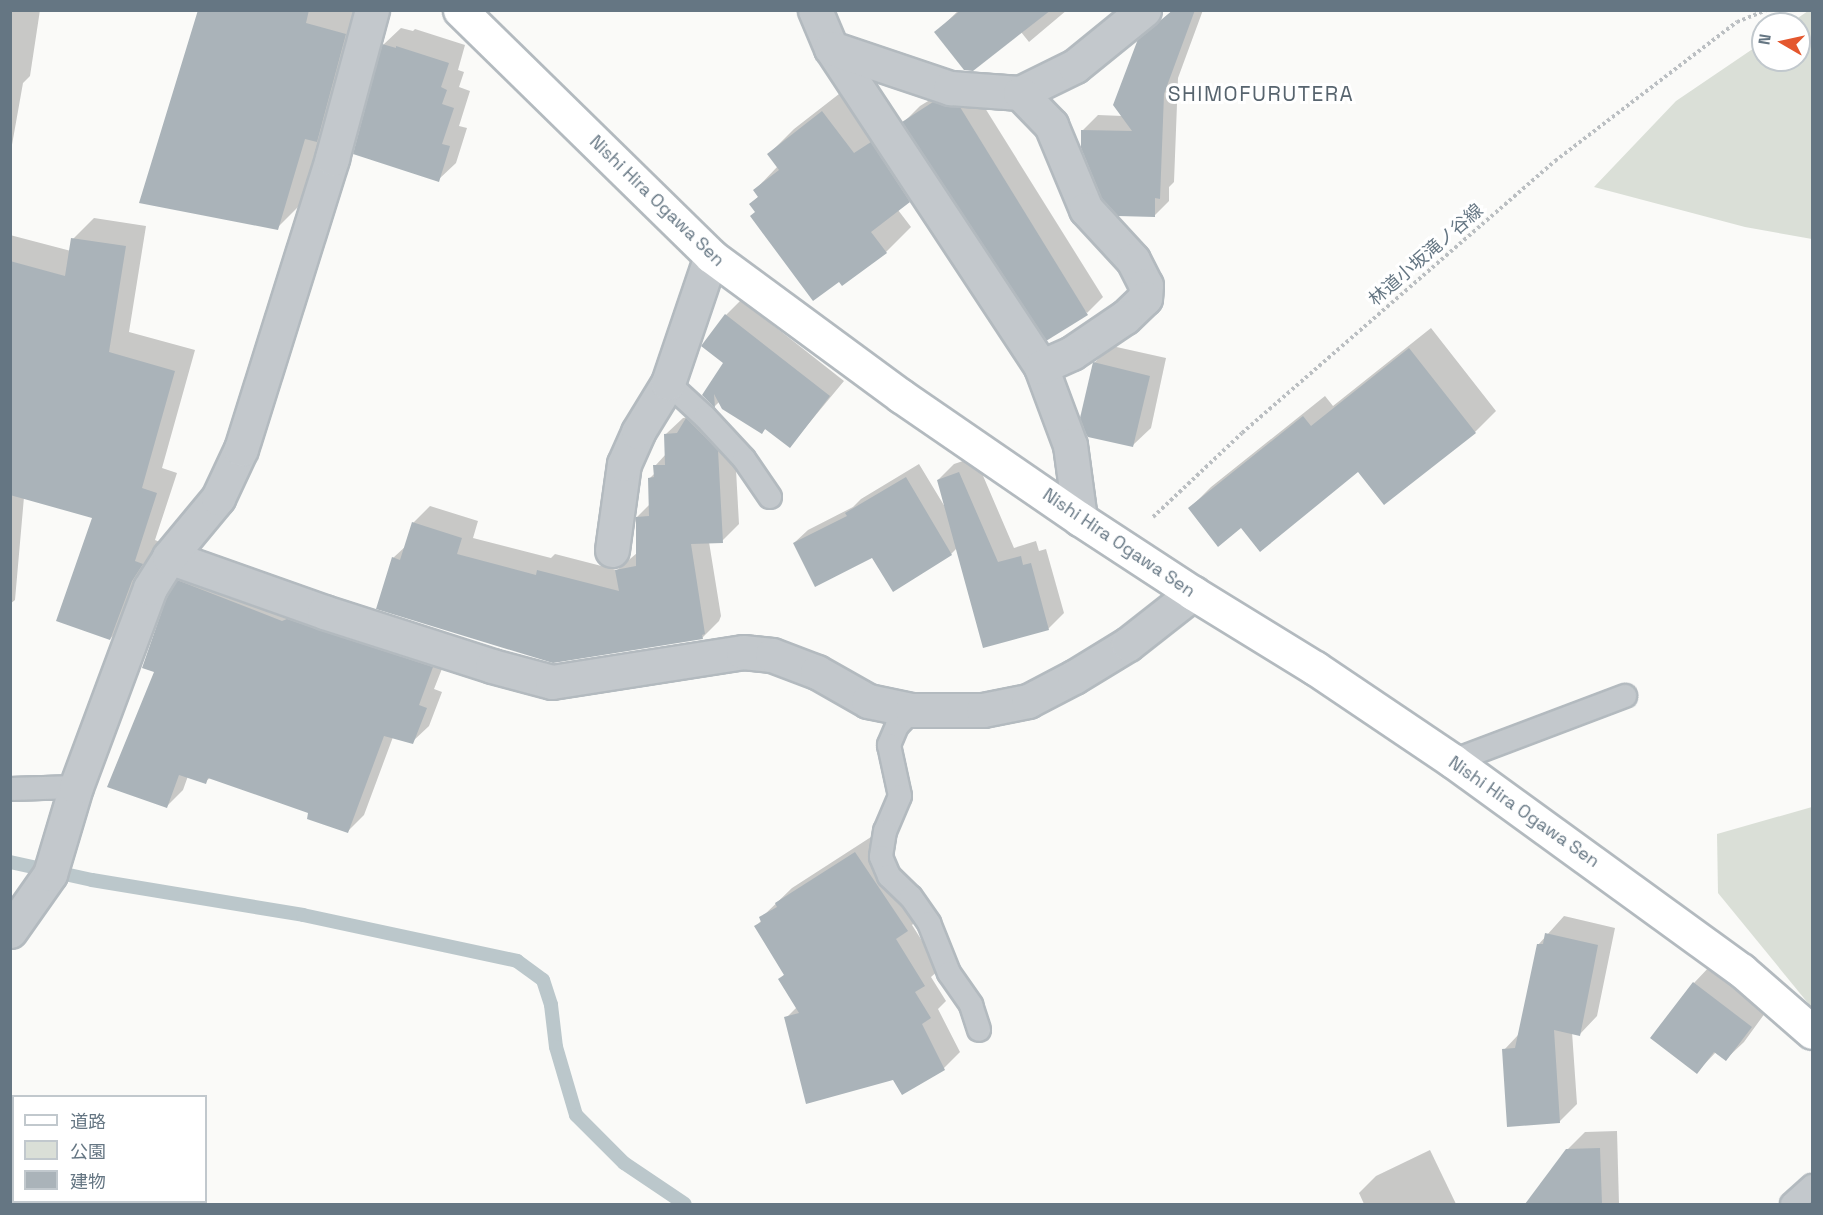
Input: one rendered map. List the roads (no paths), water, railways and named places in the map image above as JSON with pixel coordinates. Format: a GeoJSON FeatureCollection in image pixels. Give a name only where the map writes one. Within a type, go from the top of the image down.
{"type":"FeatureCollection","features":[{"type":"Feature","properties":{"kind":"main road","name":"Nishi Hira Ogawa Sen"},"geometry":{"type":"LineString","coordinates":[[460,10],[711,256],[901,396],[1080,519],[1193,593],[1315,668],[1453,761],[1741,970],[1812,1032]]}},
{"type":"Feature","properties":{"kind":"street"},"geometry":{"type":"LineString","coordinates":[[10,931],[50,874],[76,787],[150,588],[169,557],[218,498],[241,449],[332,158],[372,10]]}},
{"type":"Feature","properties":{"kind":"street"},"geometry":{"type":"LineString","coordinates":[[815,10],[831,48],[1041,367],[1070,446],[1080,519]]}},
{"type":"Feature","properties":{"kind":"street"},"geometry":{"type":"LineString","coordinates":[[831,48],[950,88],[1020,93],[1076,66],[1143,10]]}},
{"type":"Feature","properties":{"kind":"street"},"geometry":{"type":"LineString","coordinates":[[1020,93],[1051,125],[1086,209],[1132,261],[1146,285],[1145,298],[1125,316],[1072,353],[1041,367]]}},
{"type":"Feature","properties":{"kind":"street"},"geometry":{"type":"LineString","coordinates":[[612,550],[624,464],[638,432],[668,383],[711,256]]}},
{"type":"Feature","properties":{"kind":"street"},"geometry":{"type":"LineString","coordinates":[[169,557],[335,616],[492,666],[552,682],[743,652],[772,655],[817,672],[868,701],[912,710],[983,710],[1028,701],[1074,677],[1128,644],[1193,593]]}},
{"type":"Feature","properties":{"kind":"lane"},"geometry":{"type":"LineString","coordinates":[[668,383],[705,417],[744,459],[770,497]]}},
{"type":"Feature","properties":{"kind":"lane"},"geometry":{"type":"LineString","coordinates":[[1453,761],[1625,696]]}},
{"type":"Feature","properties":{"kind":"lane"},"geometry":{"type":"LineString","coordinates":[[912,710],[897,726],[890,745],[900,796],[885,831],[881,857],[890,876],[911,897],[929,923],[949,973],[971,1005],[979,1030]]}},
{"type":"Feature","properties":{"kind":"lane"},"geometry":{"type":"LineString","coordinates":[[10,789],[76,787]]}},
{"type":"Feature","properties":{"kind":"lane"},"geometry":{"type":"LineString","coordinates":[[1792,1204],[1812,1186]]}},
{"type":"Feature","properties":{"kind":"waterway"},"geometry":{"type":"LineString","coordinates":[[10,862],[92,880],[303,915],[517,961],[543,980],[551,1005],[556,1047],[576,1115],[624,1163],[685,1204]]}},
{"type":"Feature","properties":{"kind":"district","name":"SHIMOFURUTERA"},"geometry":{"type":"Point","coordinates":[1261,94]}}]}
